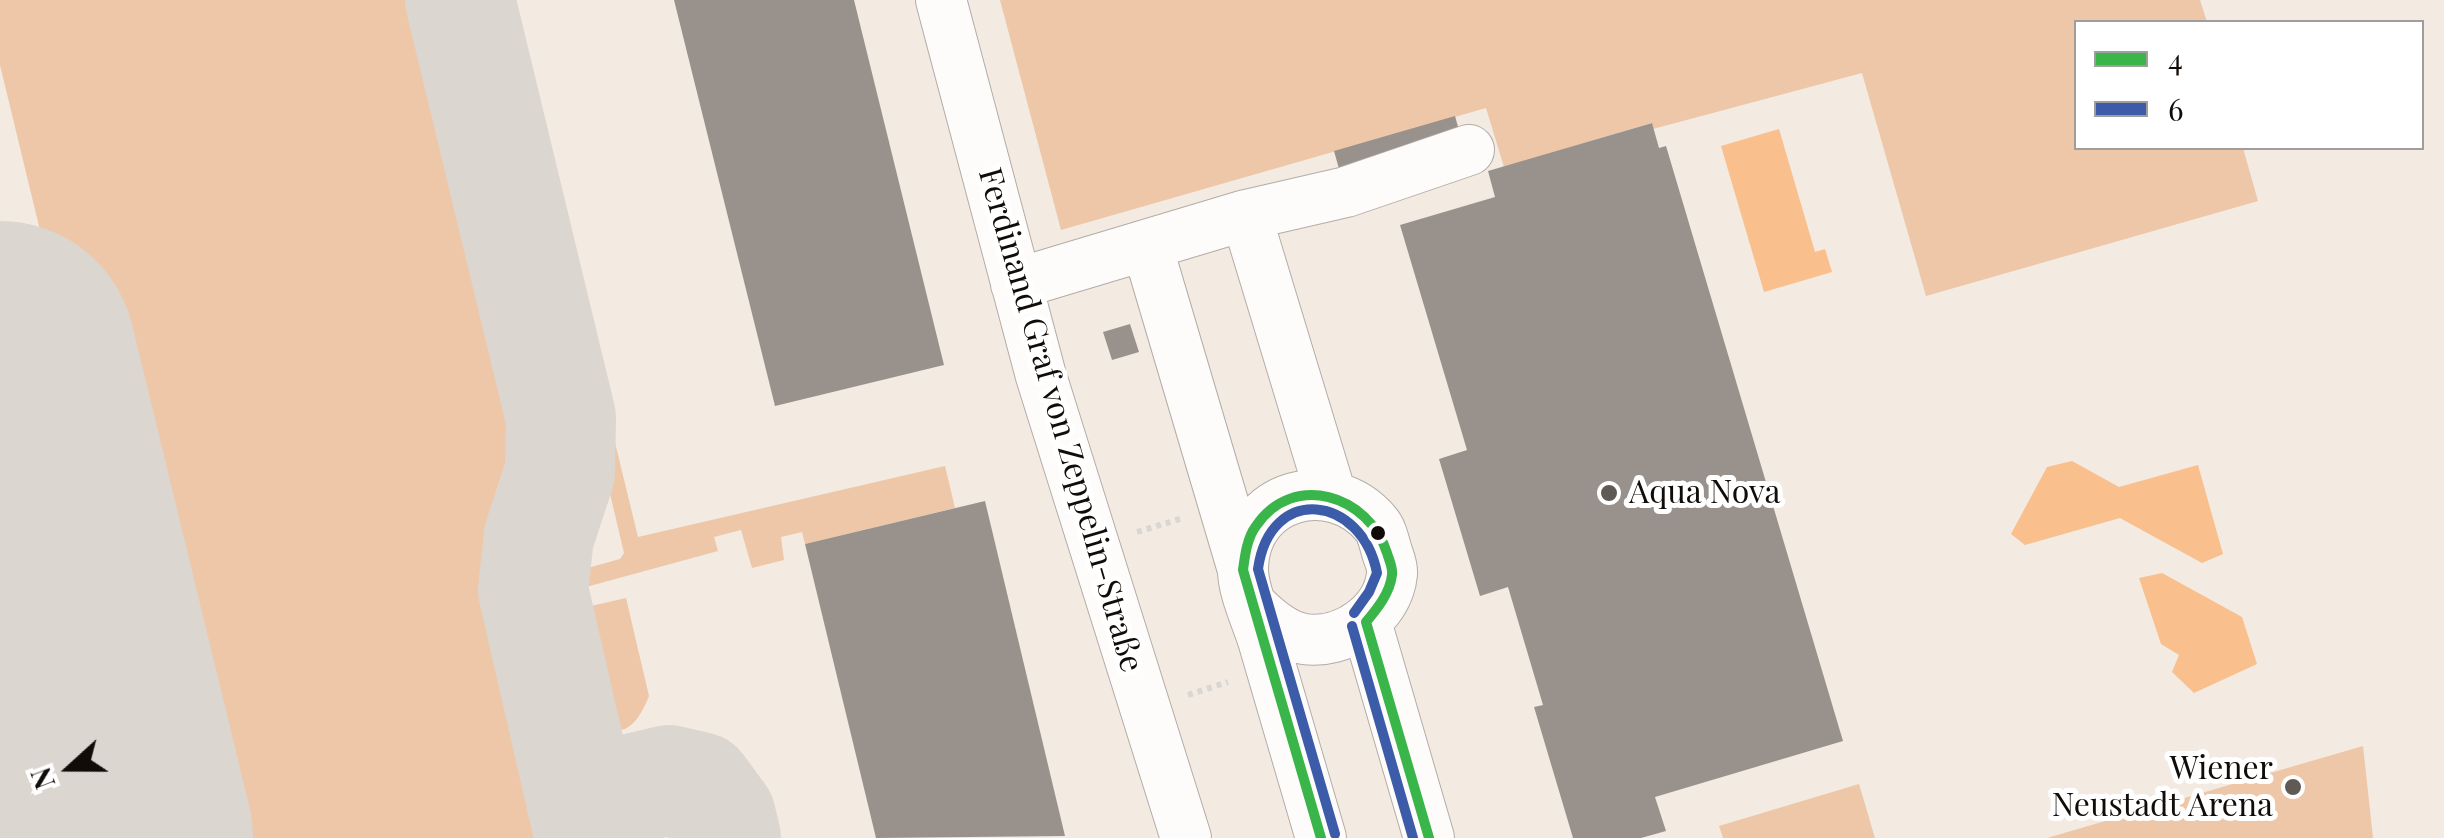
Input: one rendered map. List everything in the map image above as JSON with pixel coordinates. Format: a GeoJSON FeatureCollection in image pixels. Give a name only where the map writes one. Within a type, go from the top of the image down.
{"type":"FeatureCollection","features":[{"type":"Feature","properties":{"kind":"street","name":"Ferdinand Graf von Zeppelin-Straße"},"geometry":{"type":"LineString","coordinates":[[942,0],[1056,427],[1186,838]]}},
{"type":"Feature","properties":{"kind":"street"},"geometry":{"type":"LineString","coordinates":[[1016,284],[1246,215],[1346,192],[1469,150]]}},
{"type":"Feature","properties":{"kind":"street"},"geometry":{"type":"LineString","coordinates":[[1246,215],[1331,494]]}},
{"type":"Feature","properties":{"kind":"street"},"geometry":{"type":"LineString","coordinates":[[1147,246],[1321,838]]}},
{"type":"Feature","properties":{"kind":"street"},"geometry":{"type":"LineString","coordinates":[[1302,494],[1331,494],[1357,505],[1379,527],[1393,572],[1384,599],[1366,622],[1332,639],[1301,639],[1270,623],[1248,588],[1245,551],[1256,526],[1274,507],[1302,494]]}},
{"type":"Feature","properties":{"kind":"street"},"geometry":{"type":"LineString","coordinates":[[1366,622],[1429,838]]}},
{"type":"Feature","properties":{"kind":"shaded area"},"geometry":{"type":"Polygon","coordinates":[[[0,0],[428,0],[532,425],[509,467],[498,514],[496,577],[559,838],[187,838],[0,65],[0,0]]]}},
{"type":"Feature","properties":{"kind":"shaded area"},"geometry":{"type":"Polygon","coordinates":[[[1000,0],[2200,0],[2206,20],[2074,20],[2074,150],[2244,150],[2258,201],[1926,296],[1862,73],[1653,129],[1651,123],[1504,167],[1486,108],[1061,230],[1000,0]]]}},
{"type":"Feature","properties":{"kind":"shaded area"},"geometry":{"type":"Polygon","coordinates":[[[530,122],[538,127],[638,537],[945,466],[955,508],[805,544],[802,532],[781,537],[784,560],[752,568],[741,530],[714,537],[718,551],[586,587],[591,606],[626,598],[649,696],[638,717],[625,729],[609,728],[591,710],[566,606],[570,584],[580,570],[620,559],[624,553],[524,129],[530,122]]]}},
{"type":"Feature","properties":{"kind":"shaded area"},"geometry":{"type":"Polygon","coordinates":[[[1779,129],[1815,252],[1825,249],[1832,272],[1764,292],[1721,146],[1779,129]]]}},
{"type":"Feature","properties":{"kind":"shaded area"},"geometry":{"type":"Polygon","coordinates":[[[2072,461],[2119,487],[2198,465],[2223,554],[2202,563],[2120,518],[2025,545],[2011,534],[2047,467],[2072,461]]]}},
{"type":"Feature","properties":{"kind":"shaded area"},"geometry":{"type":"Polygon","coordinates":[[[2162,573],[2242,617],[2257,664],[2194,693],[2172,672],[2179,655],[2161,644],[2139,578],[2162,573]]]}},
{"type":"Feature","properties":{"kind":"shaded area"},"geometry":{"type":"Polygon","coordinates":[[[0,655],[44,838],[0,838],[0,655]]]}},
{"type":"Feature","properties":{"kind":"shaded area","name":"Wiener Neustadt Arena"},"geometry":{"type":"Polygon","coordinates":[[[2363,746],[2373,838],[2047,838],[2363,746]]]}},
{"type":"Feature","properties":{"kind":"shaded area"},"geometry":{"type":"Polygon","coordinates":[[[1859,784],[1875,838],[1723,838],[1719,826],[1859,784]]]}},
{"type":"Feature","properties":{"kind":"building"},"geometry":{"type":"Polygon","coordinates":[[[674,0],[854,0],[944,365],[775,406],[674,0]]]}},
{"type":"Feature","properties":{"kind":"building"},"geometry":{"type":"Polygon","coordinates":[[[1455,116],[1462,141],[1341,176],[1334,151],[1455,116]]]}},
{"type":"Feature","properties":{"kind":"building","name":"Aqua Nova"},"geometry":{"type":"Polygon","coordinates":[[[1652,123],[1659,148],[1666,146],[1843,741],[1655,797],[1666,831],[1641,838],[1573,838],[1534,707],[1543,705],[1508,587],[1480,596],[1439,459],[1467,450],[1400,225],[1495,197],[1488,171],[1652,123]]]}},
{"type":"Feature","properties":{"kind":"building"},"geometry":{"type":"Polygon","coordinates":[[[1130,324],[1139,352],[1112,360],[1103,332],[1130,324]]]}},
{"type":"Feature","properties":{"kind":"building"},"geometry":{"type":"Polygon","coordinates":[[[985,501],[1065,836],[876,838],[805,544],[985,501]]]}},
{"type":"Feature","properties":{"kind":"taxiway"},"geometry":{"type":"LineString","coordinates":[[460,0],[561,418],[560,472],[539,536],[533,590],[590,838]]}},
{"type":"Feature","properties":{"kind":"taxiway"},"geometry":{"type":"LineString","coordinates":[[581,801],[669,780],[699,787],[721,817],[726,838]]}},
{"type":"Feature","properties":{"kind":"runway"},"geometry":{"type":"LineString","coordinates":[[0,357],[117,838]]}},
{"type":"Feature","properties":{"kind":"transit line","name":"4"},"geometry":{"type":"LineString","coordinates":[[1321,838],[1243,570],[1250,536],[1272,509],[1290,499],[1309,495],[1329,497],[1347,504],[1378,533],[1387,553],[1391,582],[1366,622]]}},
{"type":"Feature","properties":{"kind":"transit line","name":"6"},"geometry":{"type":"LineString","coordinates":[[1335,834],[1258,569],[1266,541],[1280,522],[1297,512],[1316,509],[1336,515],[1354,527],[1368,547],[1377,573],[1354,613]]}},
{"type":"Feature","properties":{"kind":"transit line","name":"4"},"geometry":{"type":"LineString","coordinates":[[1366,622],[1429,838]]}},
{"type":"Feature","properties":{"kind":"transit line","name":"6"},"geometry":{"type":"LineString","coordinates":[[1352,626],[1413,838]]}},
{"type":"Feature","properties":{"kind":"place","name":"Aqua Nova"},"geometry":{"type":"Point","coordinates":[1609,493]}},
{"type":"Feature","properties":{"kind":"place","name":"Wiener Neustadt Arena"},"geometry":{"type":"Point","coordinates":[2293,787]}}]}
